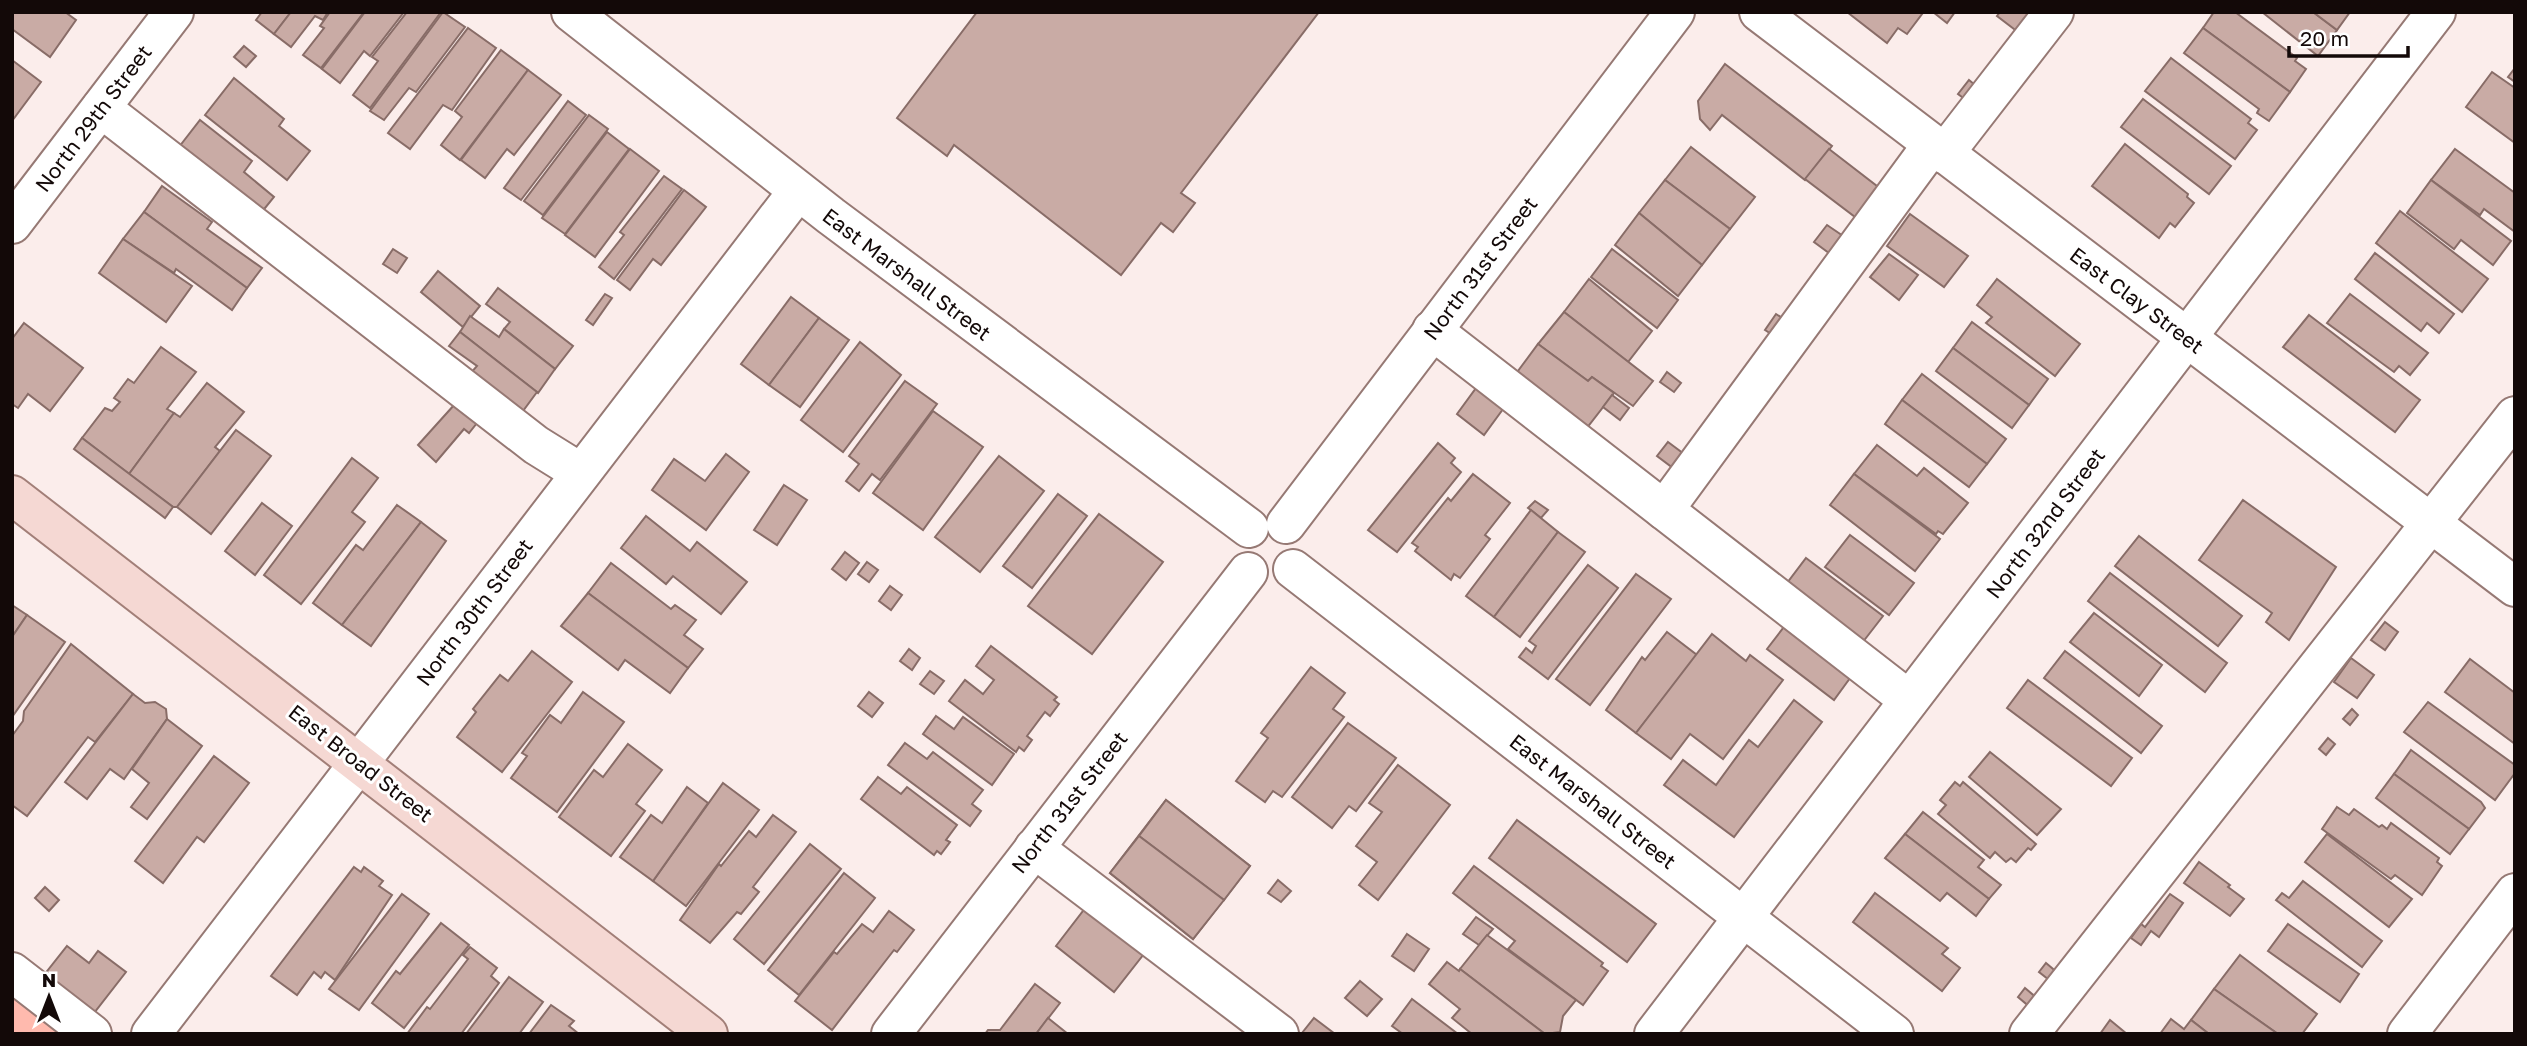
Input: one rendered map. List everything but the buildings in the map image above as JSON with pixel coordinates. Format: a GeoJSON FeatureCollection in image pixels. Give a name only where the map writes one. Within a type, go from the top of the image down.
{"type":"FeatureCollection","features":[{"type":"Feature","properties":{"kind":"main road","name":"East Broad Street"},"geometry":{"type":"LineString","coordinates":[[12,495],[360,761],[708,1034]]}},
{"type":"Feature","properties":{"kind":"street","name":"North 29th Street"},"geometry":{"type":"LineString","coordinates":[[12,224],[174,12]]}},
{"type":"Feature","properties":{"kind":"street","name":"East Marshall Street"},"geometry":{"type":"LineString","coordinates":[[570,12],[798,191],[1249,528]]}},
{"type":"Feature","properties":{"kind":"street","name":"North 31st Street"},"geometry":{"type":"LineString","coordinates":[[1286,524],[1675,12]]}},
{"type":"Feature","properties":{"kind":"street","name":"East Clay Street"},"geometry":{"type":"LineString","coordinates":[[1759,12],[2515,587]]}},
{"type":"Feature","properties":{"kind":"street"},"geometry":{"type":"LineString","coordinates":[[1664,510],[1938,150],[2054,12]]}},
{"type":"Feature","properties":{"kind":"street","name":"North 32nd Street"},"geometry":{"type":"LineString","coordinates":[[1654,1034],[2437,12]]}},
{"type":"Feature","properties":{"kind":"street"},"geometry":{"type":"LineString","coordinates":[[101,108],[536,445],[581,473]]}},
{"type":"Feature","properties":{"kind":"street","name":"North 30th Street"},"geometry":{"type":"LineString","coordinates":[[151,1034],[798,191]]}},
{"type":"Feature","properties":{"kind":"street"},"geometry":{"type":"LineString","coordinates":[[1432,330],[1909,700]]}},
{"type":"Feature","properties":{"kind":"street"},"geometry":{"type":"LineString","coordinates":[[2029,1034],[2515,415]]}},
{"type":"Feature","properties":{"kind":"street"},"geometry":{"type":"LineString","coordinates":[[1267,520],[1286,524],[1298,540],[1300,550],[1293,569],[1286,576],[1266,580],[1248,572],[1239,555],[1239,545],[1249,528],[1267,520]]}},
{"type":"Feature","properties":{"kind":"street","name":"East Marshall Street"},"geometry":{"type":"LineString","coordinates":[[1293,569],[1894,1034]]}},
{"type":"Feature","properties":{"kind":"street","name":"North 31st Street"},"geometry":{"type":"LineString","coordinates":[[891,1034],[1248,572]]}},
{"type":"Feature","properties":{"kind":"street"},"geometry":{"type":"LineString","coordinates":[[1034,848],[1279,1034]]}},
{"type":"Feature","properties":{"kind":"street"},"geometry":{"type":"LineString","coordinates":[[2407,1034],[2515,893]]}},
{"type":"Feature","properties":{"kind":"street"},"geometry":{"type":"LineString","coordinates":[[12,972],[92,1034]]}},
{"type":"Feature","properties":{"kind":"shaded area"},"geometry":{"type":"Polygon","coordinates":[[[12,993],[66,1034],[12,1034],[12,993]]]}}]}
